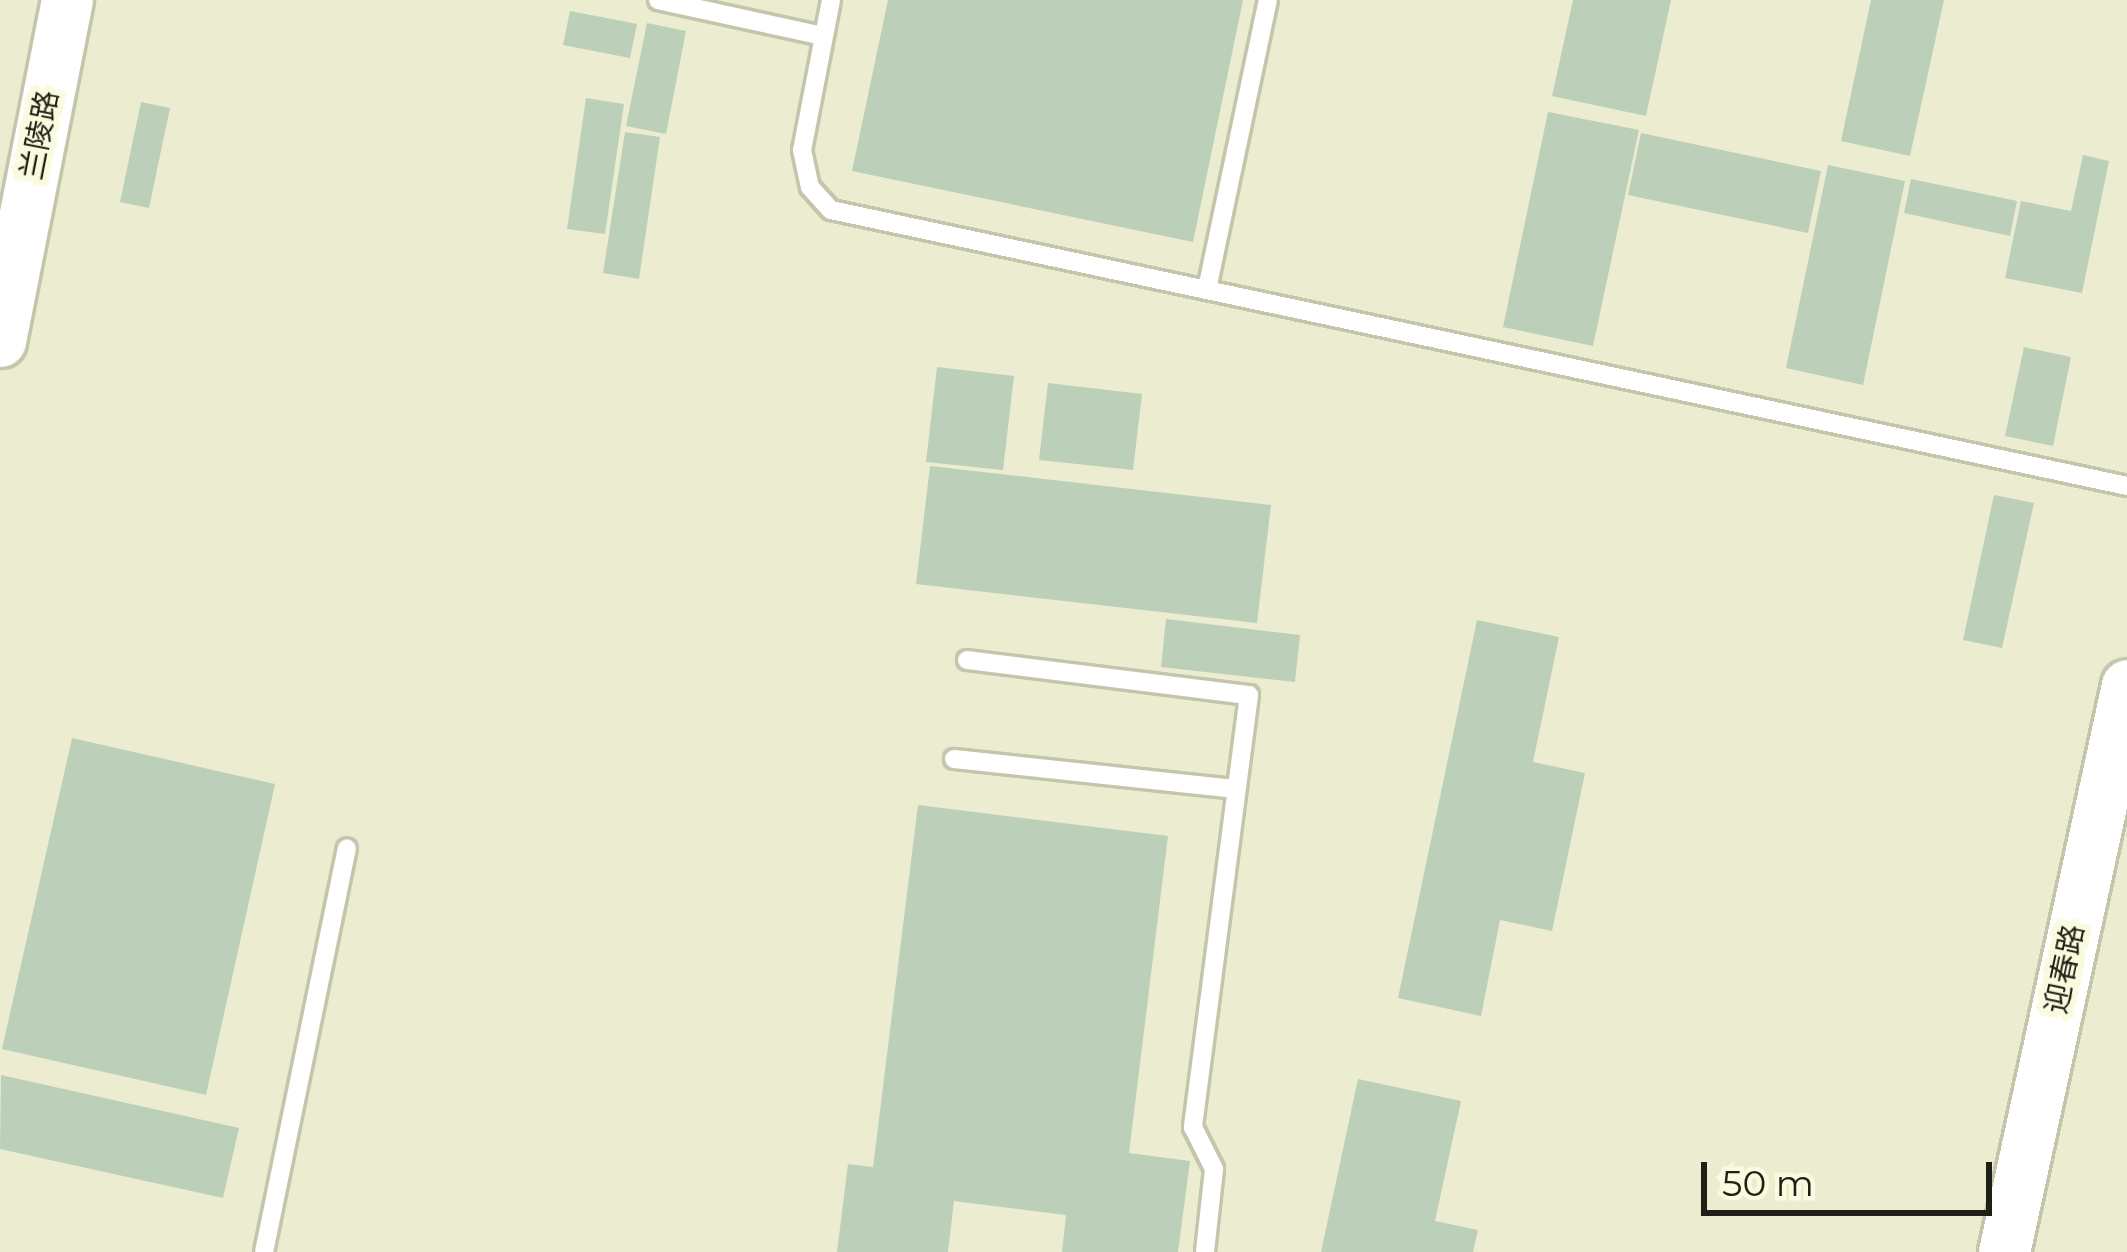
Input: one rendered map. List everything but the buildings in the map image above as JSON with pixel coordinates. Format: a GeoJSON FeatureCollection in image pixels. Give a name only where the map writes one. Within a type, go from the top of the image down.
{"type":"FeatureCollection","features":[{"type":"Feature","properties":{"kind":"street","name":"兰陵路"},"geometry":{"type":"LineString","coordinates":[[0,341],[7,269],[67,0]]}},
{"type":"Feature","properties":{"kind":"street","name":"迎春路"},"geometry":{"type":"LineString","coordinates":[[2004,1252],[2127,685]]}},
{"type":"Feature","properties":{"kind":"lane"},"geometry":{"type":"LineString","coordinates":[[658,0],[823,36]]}},
{"type":"Feature","properties":{"kind":"lane"},"geometry":{"type":"LineString","coordinates":[[831,0],[802,150],[810,187],[831,210],[2127,486]]}},
{"type":"Feature","properties":{"kind":"lane"},"geometry":{"type":"LineString","coordinates":[[1207,290],[1268,0]]}},
{"type":"Feature","properties":{"kind":"lane"},"geometry":{"type":"LineString","coordinates":[[967,660],[1249,695],[1193,1127],[1214,1169],[1205,1252]]}},
{"type":"Feature","properties":{"kind":"lane"},"geometry":{"type":"LineString","coordinates":[[954,759],[1234,789]]}},
{"type":"Feature","properties":{"kind":"lane"},"geometry":{"type":"LineString","coordinates":[[264,1252],[347,848]]}}]}
